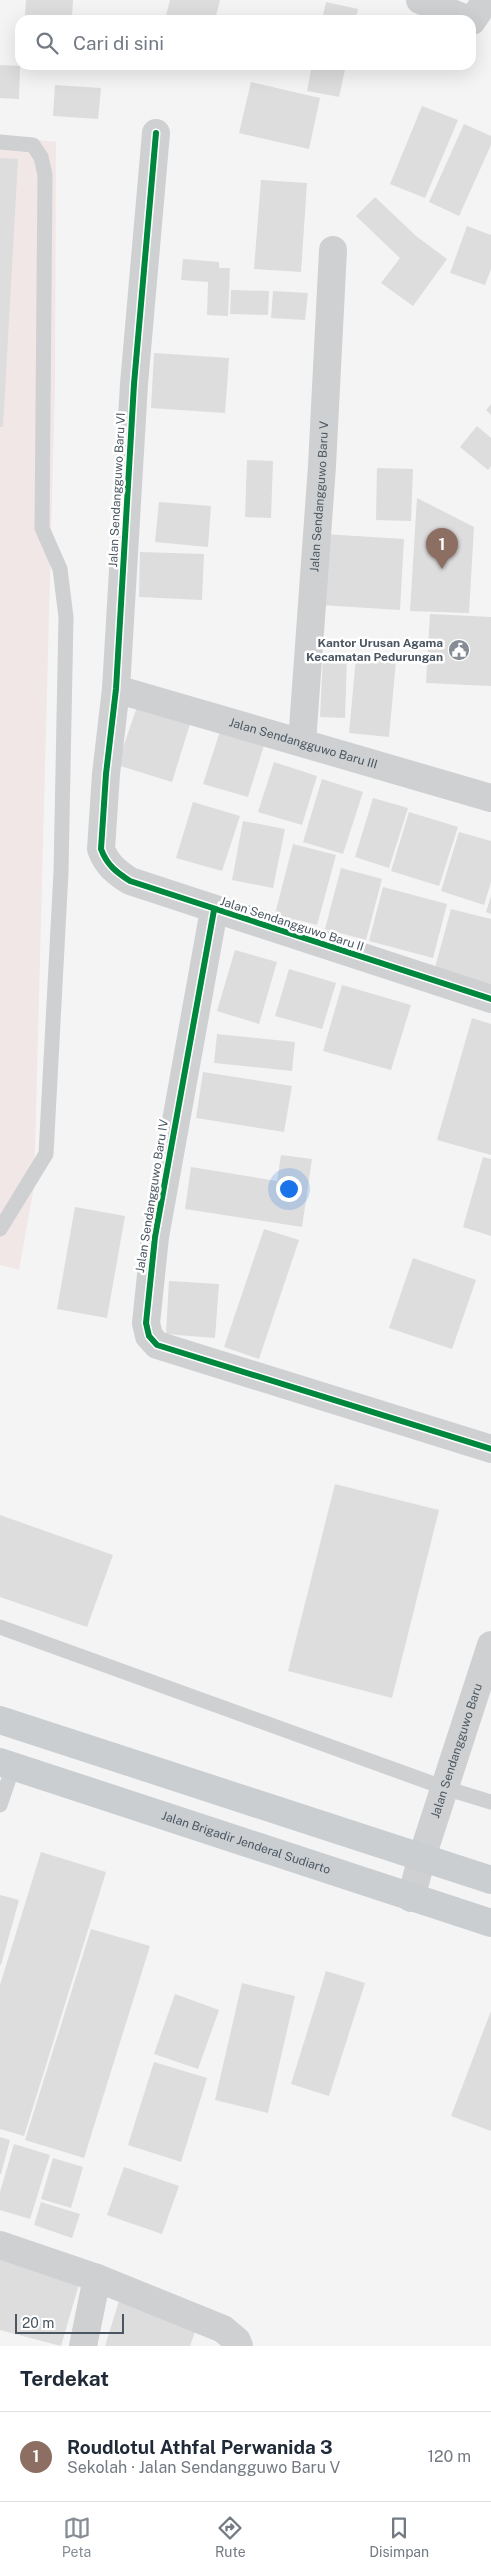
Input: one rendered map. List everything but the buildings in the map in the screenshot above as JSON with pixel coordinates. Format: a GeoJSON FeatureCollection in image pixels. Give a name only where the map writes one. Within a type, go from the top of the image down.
{"type":"FeatureCollection","features":[{"type":"Feature","properties":{"kind":"main road"},"geometry":{"type":"LineString","coordinates":[[0,1720],[491,1880]]}},
{"type":"Feature","properties":{"kind":"main road","name":"Jalan Brigadir Jenderal Sudiarto"},"geometry":{"type":"LineString","coordinates":[[6,1764],[491,1923]]}},
{"type":"Feature","properties":{"kind":"street"},"geometry":{"type":"LineString","coordinates":[[420,0],[468,15]]}},
{"type":"Feature","properties":{"kind":"street","name":"Jalan Sendangguwo Baru VI"},"geometry":{"type":"LineString","coordinates":[[101,849],[106,774],[116,689],[134,384],[156,133]]}},
{"type":"Feature","properties":{"kind":"street","name":"Jalan Sendangguwo Baru V"},"geometry":{"type":"LineString","coordinates":[[302,742],[322,466],[333,250]]}},
{"type":"Feature","properties":{"kind":"street","name":"Jalan Sendangguwo Baru III"},"geometry":{"type":"LineString","coordinates":[[116,689],[491,798]]}},
{"type":"Feature","properties":{"kind":"street","name":"Jalan Sendangguwo Baru II"},"geometry":{"type":"LineString","coordinates":[[101,849],[110,868],[130,881],[491,999]]}},
{"type":"Feature","properties":{"kind":"street","name":"Jalan Sendangguwo Baru IV"},"geometry":{"type":"LineString","coordinates":[[214,910],[154,1237],[146,1323],[149,1336],[157,1345],[491,1449]]}},
{"type":"Feature","properties":{"kind":"street","name":"Jalan Sendangguwo Baru"},"geometry":{"type":"LineString","coordinates":[[411,1898],[422,1858],[491,1645]]}},
{"type":"Feature","properties":{"kind":"street"},"geometry":{"type":"LineString","coordinates":[[0,2245],[97,2278],[223,2329],[239,2346]]}},
{"type":"Feature","properties":{"kind":"street"},"geometry":{"type":"LineString","coordinates":[[83,2346],[97,2278]]}},
{"type":"Feature","properties":{"kind":"lane"},"geometry":{"type":"LineString","coordinates":[[0,142],[33,145],[42,157],[45,175],[42,528],[60,569],[66,617],[60,872],[46,1154],[0,1229]]}},
{"type":"Feature","properties":{"kind":"lane"},"geometry":{"type":"LineString","coordinates":[[0,1627],[445,1788],[491,1802]]}},
{"type":"Feature","properties":{"kind":"lane"},"geometry":{"type":"LineString","coordinates":[[0,1805],[6,1764]]}},
{"type":"Feature","properties":{"kind":"shaded area"},"geometry":{"type":"Polygon","coordinates":[[[0,136],[56,142],[55,387],[34,1187],[19,1270],[0,1265],[0,136]]]}},
{"type":"Feature","properties":{"kind":"cycle path"},"geometry":{"type":"LineString","coordinates":[[156,133],[134,384],[116,689],[106,774],[101,849],[112,868],[130,881],[491,999]]}},
{"type":"Feature","properties":{"kind":"cycle path"},"geometry":{"type":"LineString","coordinates":[[214,910],[155,1237],[146,1323],[149,1336],[157,1345],[491,1449]]}},
{"type":"Feature","properties":{"kind":"place","name":"Roudlotul Athfal Perwanida 3"},"geometry":{"type":"Point","coordinates":[442,569]}},
{"type":"Feature","properties":{"kind":"place","name":"Kantor Urusan Agama Kecamatan Pedurungan"},"geometry":{"type":"Point","coordinates":[459,650]}}]}
